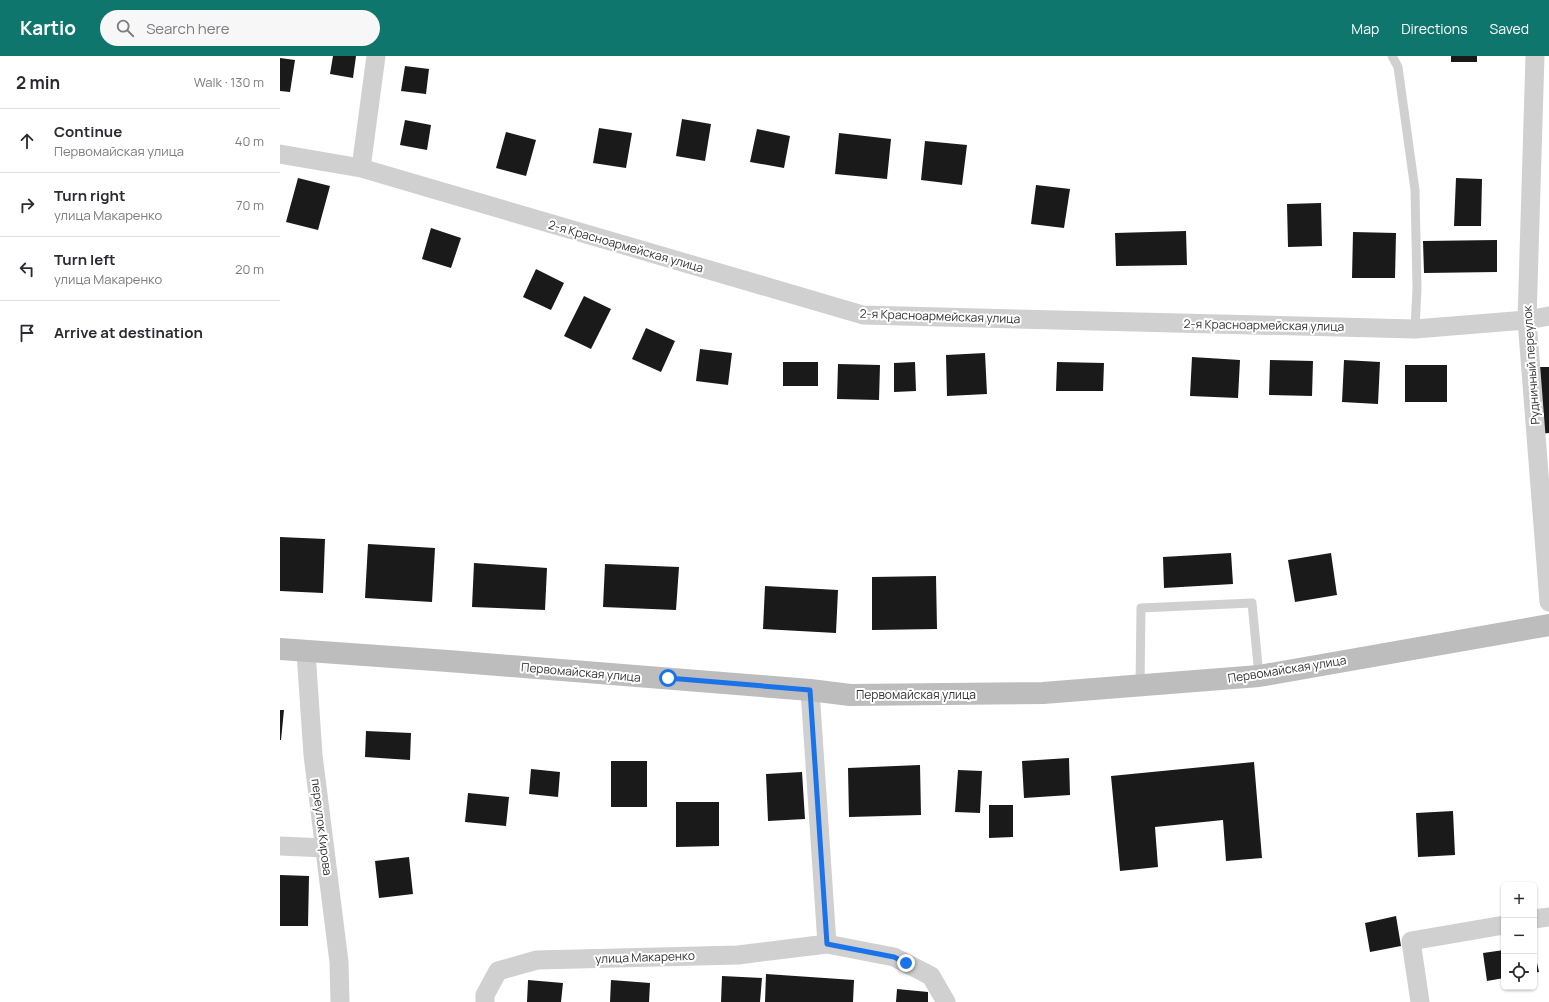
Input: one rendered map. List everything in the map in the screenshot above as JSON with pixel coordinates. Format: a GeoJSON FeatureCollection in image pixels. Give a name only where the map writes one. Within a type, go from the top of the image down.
{"type":"FeatureCollection","features":[{"type":"Feature","properties":{"kind":"main road","name":"Первомайская улица"},"geometry":{"type":"LineString","coordinates":[[280,649],[810,690],[850,695],[1035,693],[1259,676],[1549,625]]}},
{"type":"Feature","properties":{"kind":"street"},"geometry":{"type":"LineString","coordinates":[[361,168],[376,56]]}},
{"type":"Feature","properties":{"kind":"street","name":"Рудничный переулок"},"geometry":{"type":"LineString","coordinates":[[1535,56],[1527,320],[1549,602]]}},
{"type":"Feature","properties":{"kind":"street","name":"2-я Красноармейская улица"},"geometry":{"type":"LineString","coordinates":[[280,154],[361,168],[863,315],[1415,329],[1527,320],[1549,316]]}},
{"type":"Feature","properties":{"kind":"street","name":"переулок Кирова"},"geometry":{"type":"LineString","coordinates":[[306,652],[313,754],[339,962],[340,1002]]}},
{"type":"Feature","properties":{"kind":"street"},"geometry":{"type":"LineString","coordinates":[[810,690],[827,944]]}},
{"type":"Feature","properties":{"kind":"street"},"geometry":{"type":"LineString","coordinates":[[280,846],[325,848]]}},
{"type":"Feature","properties":{"kind":"street"},"geometry":{"type":"LineString","coordinates":[[1537,919],[1549,917]]}},
{"type":"Feature","properties":{"kind":"street"},"geometry":{"type":"LineString","coordinates":[[1420,1002],[1411,941],[1501,926]]}},
{"type":"Feature","properties":{"kind":"street","name":"улица Макаренко"},"geometry":{"type":"LineString","coordinates":[[485,1002],[485,995],[498,971],[537,960],[738,955],[827,944],[894,957],[931,976],[946,1002]]}},
{"type":"Feature","properties":{"kind":"lane"},"geometry":{"type":"LineString","coordinates":[[1392,56],[1398,67],[1415,190],[1417,288],[1415,329]]}},
{"type":"Feature","properties":{"kind":"lane"},"geometry":{"type":"LineString","coordinates":[[1140,686],[1141,608],[1252,603],[1259,676]]}},
{"type":"Feature","properties":{"kind":"building"},"geometry":{"type":"Polygon","coordinates":[[[333,56],[356,56],[353,78],[330,74],[333,56]]]}},
{"type":"Feature","properties":{"kind":"building"},"geometry":{"type":"Polygon","coordinates":[[[1451,56],[1477,56],[1477,62],[1451,62],[1451,56]]]}},
{"type":"Feature","properties":{"kind":"building"},"geometry":{"type":"Polygon","coordinates":[[[280,58],[295,60],[290,92],[280,91],[280,58]]]}},
{"type":"Feature","properties":{"kind":"building"},"geometry":{"type":"Polygon","coordinates":[[[405,66],[429,69],[426,94],[401,91],[405,66]]]}},
{"type":"Feature","properties":{"kind":"building"},"geometry":{"type":"Polygon","coordinates":[[[682,119],[711,124],[705,161],[676,156],[682,119]]]}},
{"type":"Feature","properties":{"kind":"building"},"geometry":{"type":"Polygon","coordinates":[[[405,120],[431,125],[427,150],[400,145],[405,120]]]}},
{"type":"Feature","properties":{"kind":"building"},"geometry":{"type":"Polygon","coordinates":[[[599,128],[632,133],[626,168],[593,163],[599,128]]]}},
{"type":"Feature","properties":{"kind":"building"},"geometry":{"type":"Polygon","coordinates":[[[757,129],[790,136],[784,168],[750,162],[757,129]]]}},
{"type":"Feature","properties":{"kind":"building"},"geometry":{"type":"Polygon","coordinates":[[[506,132],[536,140],[526,176],[496,168],[506,132]]]}},
{"type":"Feature","properties":{"kind":"building"},"geometry":{"type":"Polygon","coordinates":[[[839,133],[891,139],[887,179],[835,174],[839,133]]]}},
{"type":"Feature","properties":{"kind":"building"},"geometry":{"type":"Polygon","coordinates":[[[925,141],[967,145],[962,185],[921,180],[925,141]]]}},
{"type":"Feature","properties":{"kind":"building"},"geometry":{"type":"Polygon","coordinates":[[[298,178],[330,186],[318,230],[286,222],[298,178]]]}},
{"type":"Feature","properties":{"kind":"building"},"geometry":{"type":"Polygon","coordinates":[[[1456,178],[1482,179],[1481,226],[1454,226],[1456,178]]]}},
{"type":"Feature","properties":{"kind":"building"},"geometry":{"type":"Polygon","coordinates":[[[1036,185],[1070,189],[1064,228],[1031,224],[1036,185]]]}},
{"type":"Feature","properties":{"kind":"building"},"geometry":{"type":"Polygon","coordinates":[[[1321,203],[1322,246],[1288,247],[1287,204],[1321,203]]]}},
{"type":"Feature","properties":{"kind":"building"},"geometry":{"type":"Polygon","coordinates":[[[431,228],[461,238],[451,268],[422,259],[431,228]]]}},
{"type":"Feature","properties":{"kind":"building"},"geometry":{"type":"Polygon","coordinates":[[[1186,231],[1187,265],[1116,266],[1115,233],[1186,231]]]}},
{"type":"Feature","properties":{"kind":"building"},"geometry":{"type":"Polygon","coordinates":[[[1353,232],[1396,233],[1395,278],[1352,278],[1353,232]]]}},
{"type":"Feature","properties":{"kind":"building"},"geometry":{"type":"Polygon","coordinates":[[[1497,240],[1497,272],[1424,273],[1423,241],[1497,240]]]}},
{"type":"Feature","properties":{"kind":"building"},"geometry":{"type":"Polygon","coordinates":[[[536,269],[564,283],[551,310],[523,297],[536,269]]]}},
{"type":"Feature","properties":{"kind":"building"},"geometry":{"type":"Polygon","coordinates":[[[584,296],[611,309],[591,349],[564,336],[584,296]]]}},
{"type":"Feature","properties":{"kind":"building"},"geometry":{"type":"Polygon","coordinates":[[[646,328],[675,341],[661,372],[632,359],[646,328]]]}},
{"type":"Feature","properties":{"kind":"building"},"geometry":{"type":"Polygon","coordinates":[[[700,349],[732,353],[728,385],[696,381],[700,349]]]}},
{"type":"Feature","properties":{"kind":"building"},"geometry":{"type":"Polygon","coordinates":[[[985,353],[987,394],[947,396],[946,355],[985,353]]]}},
{"type":"Feature","properties":{"kind":"building"},"geometry":{"type":"Polygon","coordinates":[[[1192,357],[1240,360],[1238,398],[1190,396],[1192,357]]]}},
{"type":"Feature","properties":{"kind":"building"},"geometry":{"type":"Polygon","coordinates":[[[1270,360],[1313,361],[1312,396],[1269,395],[1270,360]]]}},
{"type":"Feature","properties":{"kind":"building"},"geometry":{"type":"Polygon","coordinates":[[[1344,360],[1380,362],[1378,404],[1342,402],[1344,360]]]}},
{"type":"Feature","properties":{"kind":"building"},"geometry":{"type":"Polygon","coordinates":[[[783,362],[818,362],[818,386],[783,386],[783,362]]]}},
{"type":"Feature","properties":{"kind":"building"},"geometry":{"type":"Polygon","coordinates":[[[915,362],[916,391],[894,392],[894,363],[915,362]]]}},
{"type":"Feature","properties":{"kind":"building"},"geometry":{"type":"Polygon","coordinates":[[[1057,362],[1104,363],[1103,391],[1056,391],[1057,362]]]}},
{"type":"Feature","properties":{"kind":"building"},"geometry":{"type":"Polygon","coordinates":[[[838,364],[880,365],[879,400],[837,399],[838,364]]]}},
{"type":"Feature","properties":{"kind":"building"},"geometry":{"type":"Polygon","coordinates":[[[1405,365],[1447,365],[1447,402],[1405,402],[1405,365]]]}},
{"type":"Feature","properties":{"kind":"building"},"geometry":{"type":"Polygon","coordinates":[[[1536,367],[1549,367],[1549,433],[1539,434],[1536,367]]]}},
{"type":"Feature","properties":{"kind":"building"},"geometry":{"type":"Polygon","coordinates":[[[280,537],[325,539],[323,593],[280,591],[280,537]]]}},
{"type":"Feature","properties":{"kind":"building"},"geometry":{"type":"Polygon","coordinates":[[[368,544],[435,548],[432,602],[365,598],[368,544]]]}},
{"type":"Feature","properties":{"kind":"building"},"geometry":{"type":"Polygon","coordinates":[[[1231,553],[1233,584],[1164,588],[1163,557],[1231,553]]]}},
{"type":"Feature","properties":{"kind":"building"},"geometry":{"type":"Polygon","coordinates":[[[1331,553],[1337,595],[1295,602],[1288,560],[1331,553]]]}},
{"type":"Feature","properties":{"kind":"building"},"geometry":{"type":"Polygon","coordinates":[[[474,563],[547,568],[545,610],[472,607],[474,563]]]}},
{"type":"Feature","properties":{"kind":"building"},"geometry":{"type":"Polygon","coordinates":[[[605,564],[679,567],[676,610],[603,607],[605,564]]]}},
{"type":"Feature","properties":{"kind":"building"},"geometry":{"type":"Polygon","coordinates":[[[936,576],[937,629],[872,630],[872,577],[936,576]]]}},
{"type":"Feature","properties":{"kind":"building"},"geometry":{"type":"Polygon","coordinates":[[[765,586],[838,590],[836,633],[763,629],[765,586]]]}},
{"type":"Feature","properties":{"kind":"building"},"geometry":{"type":"Polygon","coordinates":[[[280,710],[284,710],[281,740],[280,740],[280,710]]]}},
{"type":"Feature","properties":{"kind":"building"},"geometry":{"type":"Polygon","coordinates":[[[366,731],[411,733],[410,760],[365,757],[366,731]]]}},
{"type":"Feature","properties":{"kind":"building"},"geometry":{"type":"Polygon","coordinates":[[[1069,758],[1070,795],[1024,798],[1022,761],[1069,758]]]}},
{"type":"Feature","properties":{"kind":"building"},"geometry":{"type":"Polygon","coordinates":[[[611,761],[647,761],[647,807],[611,807],[611,761]]]}},
{"type":"Feature","properties":{"kind":"building"},"geometry":{"type":"Polygon","coordinates":[[[1254,762],[1262,858],[1226,861],[1223,820],[1155,827],[1158,867],[1120,871],[1111,776],[1254,762]]]}},
{"type":"Feature","properties":{"kind":"building"},"geometry":{"type":"Polygon","coordinates":[[[920,765],[921,815],[849,817],[848,768],[920,765]]]}},
{"type":"Feature","properties":{"kind":"building"},"geometry":{"type":"Polygon","coordinates":[[[531,769],[560,772],[558,797],[529,794],[531,769]]]}},
{"type":"Feature","properties":{"kind":"building"},"geometry":{"type":"Polygon","coordinates":[[[958,770],[982,771],[980,813],[955,812],[958,770]]]}},
{"type":"Feature","properties":{"kind":"building"},"geometry":{"type":"Polygon","coordinates":[[[802,772],[805,819],[768,821],[766,774],[802,772]]]}},
{"type":"Feature","properties":{"kind":"building"},"geometry":{"type":"Polygon","coordinates":[[[468,793],[509,797],[506,826],[465,822],[468,793]]]}},
{"type":"Feature","properties":{"kind":"building"},"geometry":{"type":"Polygon","coordinates":[[[676,802],[719,802],[719,846],[676,847],[676,802]]]}},
{"type":"Feature","properties":{"kind":"building"},"geometry":{"type":"Polygon","coordinates":[[[989,805],[1013,805],[1013,837],[989,838],[989,805]]]}},
{"type":"Feature","properties":{"kind":"building"},"geometry":{"type":"Polygon","coordinates":[[[1453,811],[1455,855],[1418,857],[1416,813],[1453,811]]]}},
{"type":"Feature","properties":{"kind":"building"},"geometry":{"type":"Polygon","coordinates":[[[409,857],[413,894],[379,898],[375,861],[409,857]]]}},
{"type":"Feature","properties":{"kind":"building"},"geometry":{"type":"Polygon","coordinates":[[[280,875],[309,876],[308,926],[280,926],[280,875]]]}},
{"type":"Feature","properties":{"kind":"building"},"geometry":{"type":"Polygon","coordinates":[[[1396,916],[1401,946],[1370,952],[1365,923],[1396,916]]]}},
{"type":"Feature","properties":{"kind":"building"},"geometry":{"type":"Polygon","coordinates":[[[1501,950],[1501,979],[1487,981],[1483,953],[1501,950]]]}},
{"type":"Feature","properties":{"kind":"building"},"geometry":{"type":"Polygon","coordinates":[[[766,974],[854,980],[853,1002],[765,1002],[766,974]]]}},
{"type":"Feature","properties":{"kind":"building"},"geometry":{"type":"Polygon","coordinates":[[[722,976],[762,978],[760,1002],[721,1002],[722,976]]]}},
{"type":"Feature","properties":{"kind":"building"},"geometry":{"type":"Polygon","coordinates":[[[528,980],[563,983],[561,1002],[527,1002],[528,980]]]}},
{"type":"Feature","properties":{"kind":"building"},"geometry":{"type":"Polygon","coordinates":[[[611,980],[650,983],[649,1002],[610,1002],[611,980]]]}},
{"type":"Feature","properties":{"kind":"building"},"geometry":{"type":"Polygon","coordinates":[[[897,989],[928,992],[928,1002],[896,1002],[897,989]]]}},
{"type":"Feature","properties":{"kind":"route"},"geometry":{"type":"LineString","coordinates":[[668,678],[810,690],[827,944],[894,957],[906,963]]}}]}
